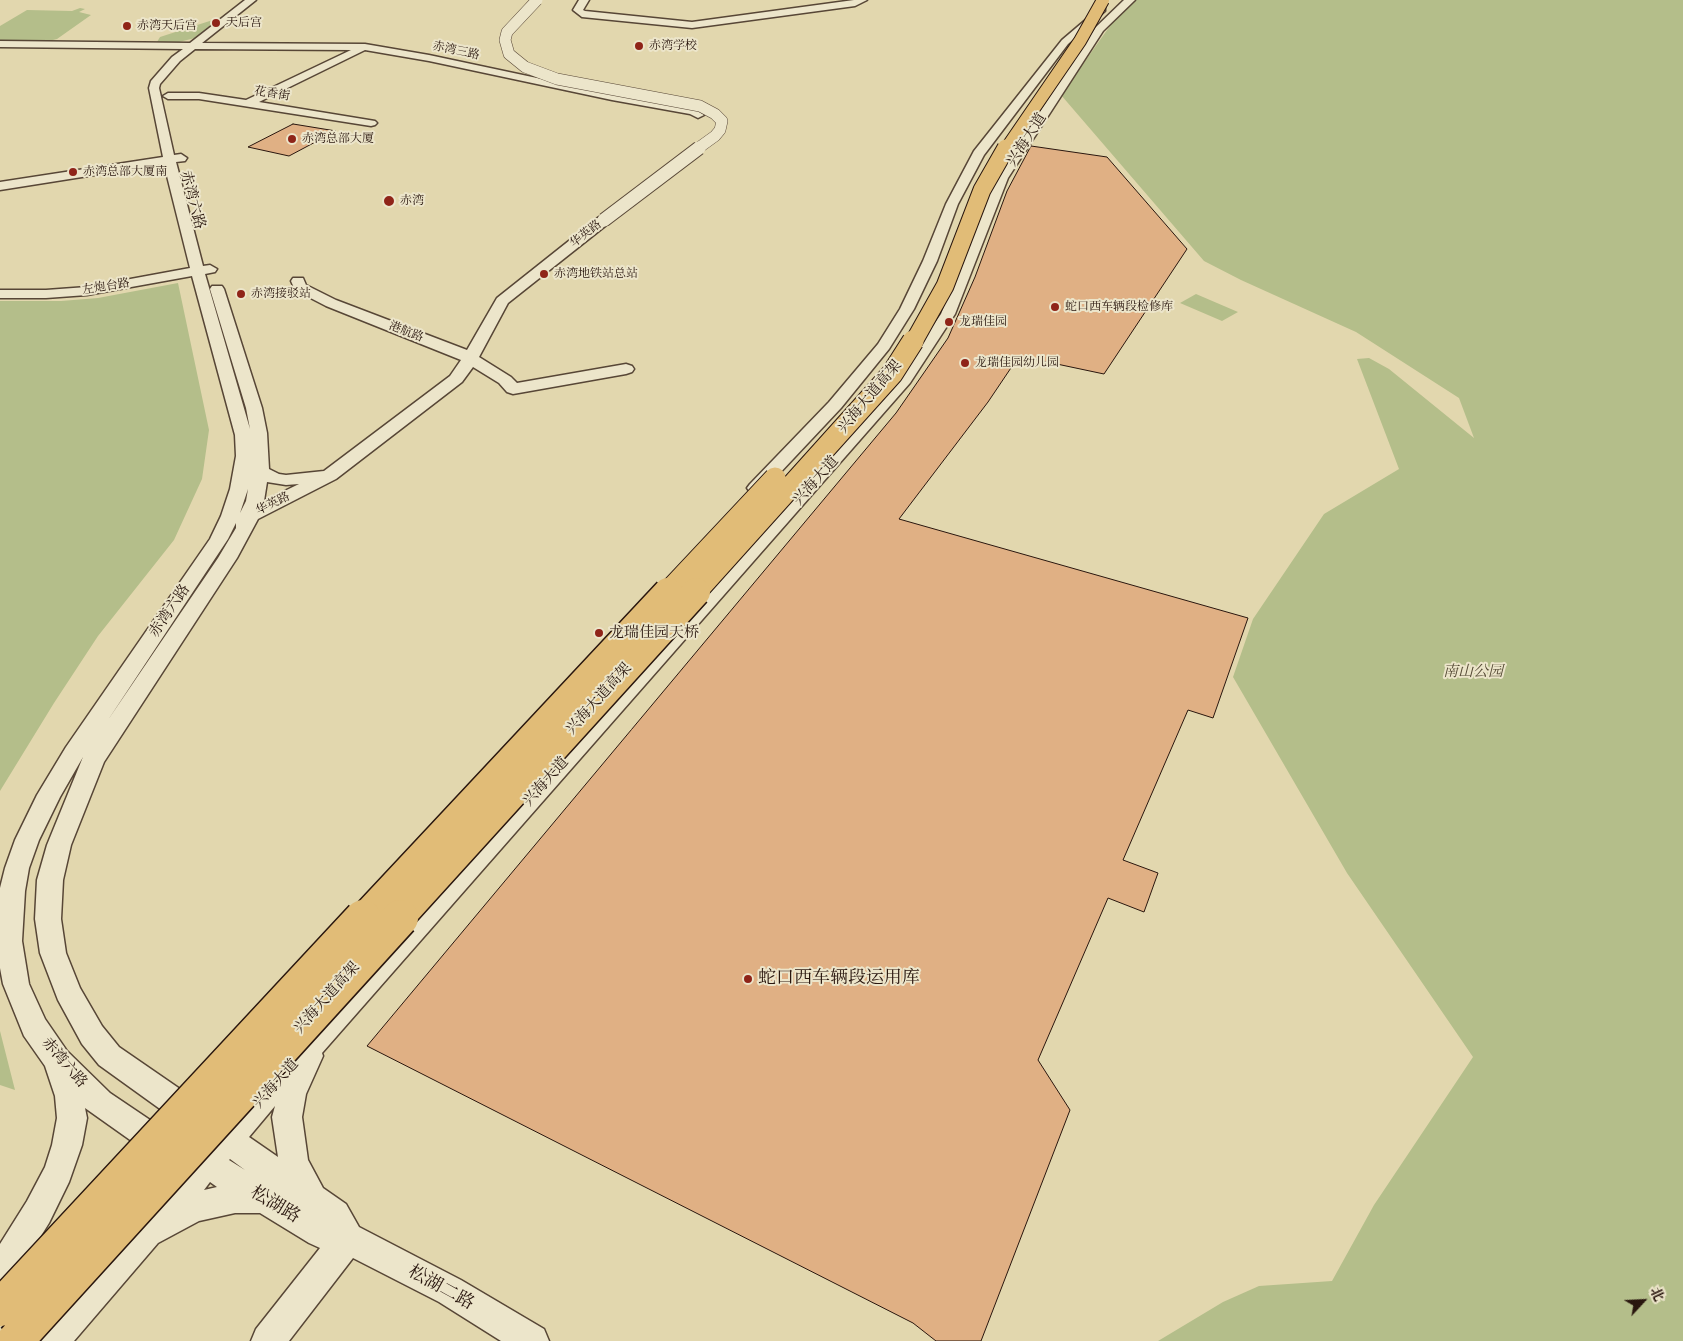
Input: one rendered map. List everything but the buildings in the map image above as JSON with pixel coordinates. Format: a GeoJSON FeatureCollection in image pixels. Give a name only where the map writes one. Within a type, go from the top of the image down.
{"type":"FeatureCollection","features":[{"type":"Feature","properties":{"kind":"main road","name":"兴海大道高架"},"geometry":{"type":"LineString","coordinates":[[0,1308],[476,796],[860,387],[904,328],[923,295],[978,172],[998,140],[1058,56],[1092,0]]}},
{"type":"Feature","properties":{"kind":"main road","name":"兴海大道高架"},"geometry":{"type":"LineString","coordinates":[[15,1341],[892,374],[926,322],[945,286],[986,184],[1011,140],[1080,41],[1103,0]]}},
{"type":"Feature","properties":{"kind":"street","name":"赤湾六路"},"geometry":{"type":"LineString","coordinates":[[206,1163],[143,1132],[100,1103],[57,1060],[34,1027],[16,984],[9,940],[6,893],[49,795],[74,753],[225,527],[239,489],[245,456],[243,435],[176,152],[168,96],[169,85],[198,45],[251,0]]}},
{"type":"Feature","properties":{"kind":"street","name":"赤湾六路"},"geometry":{"type":"LineString","coordinates":[[176,152],[154,88],[160,77],[176,59],[258,0]]}},
{"type":"Feature","properties":{"kind":"street","name":"华英路"},"geometry":{"type":"LineString","coordinates":[[225,527],[335,472],[456,379],[461,374],[502,301],[604,220],[716,136],[720,130],[722,121],[715,114],[700,106],[557,80],[525,67],[509,54],[505,40],[507,32],[537,0]]}},
{"type":"Feature","properties":{"kind":"street"},"geometry":{"type":"LineString","coordinates":[[584,0],[578,10],[582,14],[692,26],[855,3],[862,0]]}},
{"type":"Feature","properties":{"kind":"street","name":"兴海大道"},"geometry":{"type":"LineString","coordinates":[[0,1284],[835,405],[884,346],[907,309],[930,261],[952,204],[978,154],[1065,42],[1086,22],[1114,0]]}},
{"type":"Feature","properties":{"kind":"street","name":"兴海大道"},"geometry":{"type":"LineString","coordinates":[[52,1341],[206,1163],[904,380],[924,353],[948,314],[1002,178],[1099,29],[1130,0]]}},
{"type":"Feature","properties":{"kind":"street"},"geometry":{"type":"LineString","coordinates":[[0,44],[41,45]]}},
{"type":"Feature","properties":{"kind":"street","name":"赤湾三路"},"geometry":{"type":"LineString","coordinates":[[41,45],[198,45]]}},
{"type":"Feature","properties":{"kind":"street","name":"赤湾三路"},"geometry":{"type":"LineString","coordinates":[[41,45],[365,46],[612,98],[694,111],[698,115]]}},
{"type":"Feature","properties":{"kind":"street"},"geometry":{"type":"LineString","coordinates":[[153,46],[175,50],[178,54],[176,59]]}},
{"type":"Feature","properties":{"kind":"street"},"geometry":{"type":"LineString","coordinates":[[247,104],[365,46]]}},
{"type":"Feature","properties":{"kind":"street","name":"花香街"},"geometry":{"type":"LineString","coordinates":[[168,96],[199,96],[371,123]]}},
{"type":"Feature","properties":{"kind":"street"},"geometry":{"type":"LineString","coordinates":[[0,186],[176,152]]}},
{"type":"Feature","properties":{"kind":"street","name":"赤湾六路"},"geometry":{"type":"LineString","coordinates":[[204,270],[254,408],[261,447],[259,486],[250,515],[227,558],[93,760],[59,845],[50,880],[48,919],[53,953],[68,992],[85,1023],[110,1056],[140,1079],[229,1138]]}},
{"type":"Feature","properties":{"kind":"street","name":"左炮台路"},"geometry":{"type":"LineString","coordinates":[[0,294],[46,294],[87,291],[204,270]]}},
{"type":"Feature","properties":{"kind":"street","name":"港航路"},"geometry":{"type":"LineString","coordinates":[[298,281],[300,287],[331,303],[470,358],[505,380],[513,389],[626,369]]}},
{"type":"Feature","properties":{"kind":"street"},"geometry":{"type":"LineString","coordinates":[[260,472],[286,480],[335,472]]}},
{"type":"Feature","properties":{"kind":"street"},"geometry":{"type":"LineString","coordinates":[[312,1200],[294,1163],[287,1117],[292,1094],[321,1034]]}},
{"type":"Feature","properties":{"kind":"street"},"geometry":{"type":"LineString","coordinates":[[0,1273],[42,1204],[58,1172],[67,1145],[72,1118],[69,1096],[57,1060]]}},
{"type":"Feature","properties":{"kind":"street","name":"松湖路"},"geometry":{"type":"LineString","coordinates":[[229,1138],[312,1200],[336,1214],[348,1238]]}},
{"type":"Feature","properties":{"kind":"street","name":"松湖路"},"geometry":{"type":"LineString","coordinates":[[206,1163],[320,1232],[348,1238]]}},
{"type":"Feature","properties":{"kind":"street"},"geometry":{"type":"LineString","coordinates":[[137,1242],[194,1207],[236,1198],[263,1198]]}},
{"type":"Feature","properties":{"kind":"street"},"geometry":{"type":"LineString","coordinates":[[268,1341],[348,1238]]}},
{"type":"Feature","properties":{"kind":"street","name":"松湖二路"},"geometry":{"type":"LineString","coordinates":[[348,1238],[450,1291],[532,1341]]}},
{"type":"Feature","properties":{"kind":"green space","name":"南山公园"},"geometry":{"type":"Polygon","coordinates":[[[1136,0],[1683,0],[1683,1341],[1158,1341],[1223,1302],[1259,1286],[1332,1281],[1374,1205],[1473,1057],[1347,873],[1233,677],[1253,619],[1324,514],[1399,469],[1357,359],[1369,358],[1389,369],[1474,438],[1459,398],[1356,332],[1241,280],[1204,261],[1061,95],[1117,16],[1136,0]]]}},
{"type":"Feature","properties":{"kind":"green space"},"geometry":{"type":"Polygon","coordinates":[[[80,8],[85,9],[79,12],[91,15],[57,39],[49,41],[0,41],[0,26],[27,10],[72,11],[80,8]]]}},
{"type":"Feature","properties":{"kind":"green space"},"geometry":{"type":"Polygon","coordinates":[[[219,18],[195,38],[179,42],[157,42],[160,37],[219,18]]]}},
{"type":"Feature","properties":{"kind":"green space"},"geometry":{"type":"Polygon","coordinates":[[[178,283],[209,430],[202,479],[174,540],[98,636],[0,791],[0,301],[61,301],[98,298],[178,283]]]}},
{"type":"Feature","properties":{"kind":"green space"},"geometry":{"type":"Polygon","coordinates":[[[1196,294],[1238,312],[1222,321],[1180,303],[1196,294]]]}},
{"type":"Feature","properties":{"kind":"green space"},"geometry":{"type":"Polygon","coordinates":[[[0,1031],[15,1090],[0,1085],[0,1031]]]}},
{"type":"Feature","properties":{"kind":"place","name":"天后宫"},"geometry":{"type":"Point","coordinates":[216,23]}},
{"type":"Feature","properties":{"kind":"place","name":"赤湾天后宫"},"geometry":{"type":"Point","coordinates":[127,26]}},
{"type":"Feature","properties":{"kind":"place","name":"赤湾学校"},"geometry":{"type":"Point","coordinates":[639,46]}},
{"type":"Feature","properties":{"kind":"place","name":"赤湾总部大厦"},"geometry":{"type":"Point","coordinates":[292,139]}},
{"type":"Feature","properties":{"kind":"place","name":"赤湾总部大厦南"},"geometry":{"type":"Point","coordinates":[73,172]}},
{"type":"Feature","properties":{"kind":"place","name":"赤湾"},"geometry":{"type":"Point","coordinates":[389,201]}},
{"type":"Feature","properties":{"kind":"place","name":"赤湾地铁站总站"},"geometry":{"type":"Point","coordinates":[544,274]}},
{"type":"Feature","properties":{"kind":"place","name":"赤湾接驳站"},"geometry":{"type":"Point","coordinates":[241,294]}},
{"type":"Feature","properties":{"kind":"place","name":"蛇口西车辆段检修库"},"geometry":{"type":"Point","coordinates":[1055,307]}},
{"type":"Feature","properties":{"kind":"place","name":"龙瑞佳园"},"geometry":{"type":"Point","coordinates":[949,322]}},
{"type":"Feature","properties":{"kind":"place","name":"龙瑞佳园幼儿园"},"geometry":{"type":"Point","coordinates":[965,363]}},
{"type":"Feature","properties":{"kind":"place","name":"龙瑞佳园天桥"},"geometry":{"type":"Point","coordinates":[599,633]}},
{"type":"Feature","properties":{"kind":"place","name":"蛇口西车辆段运用库"},"geometry":{"type":"Point","coordinates":[748,979]}}]}
